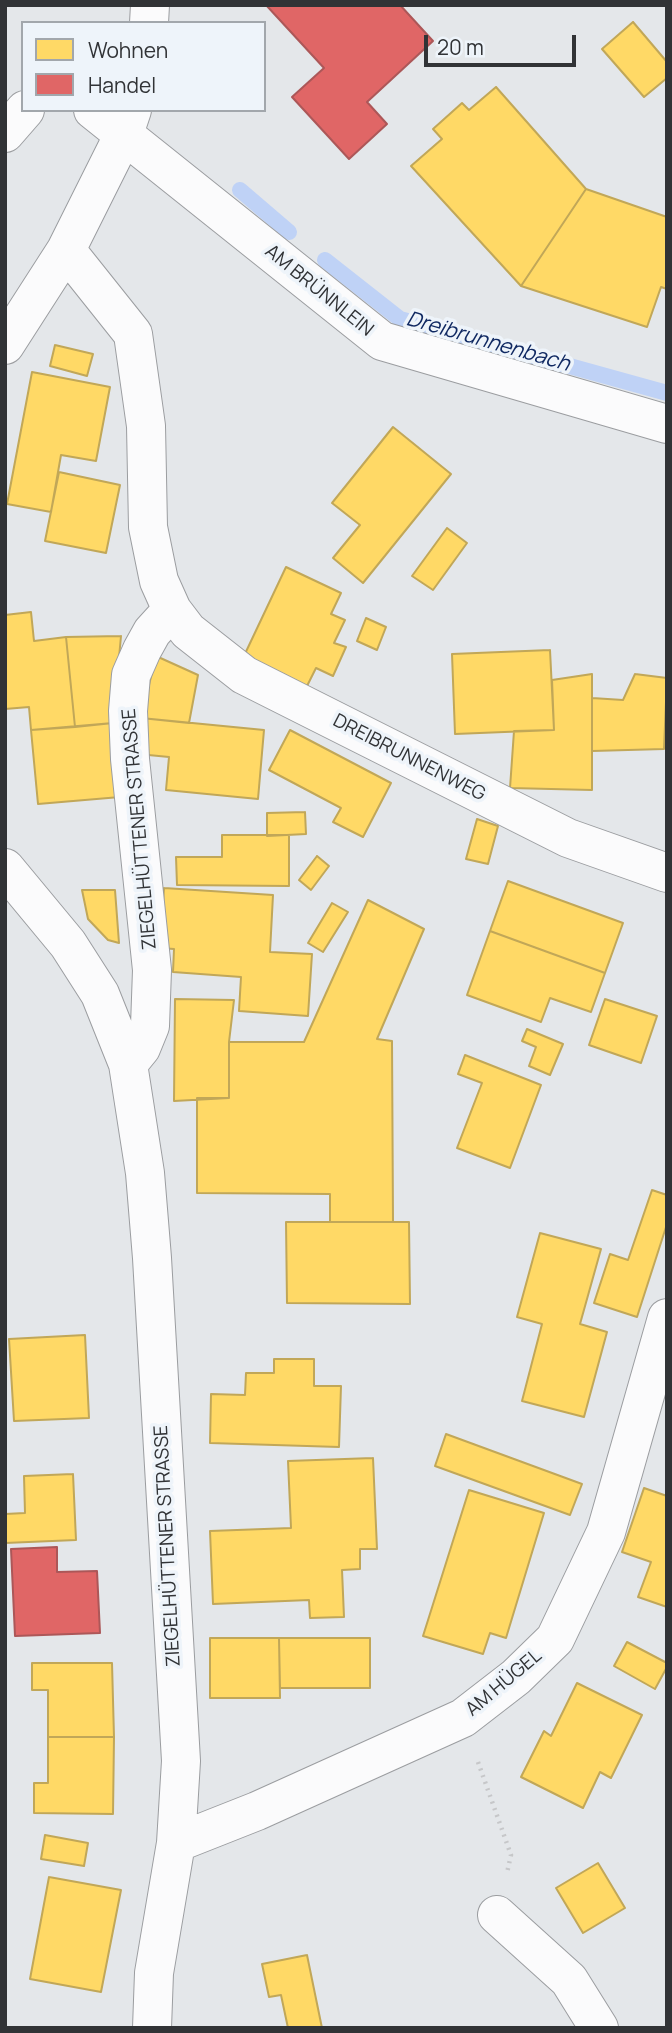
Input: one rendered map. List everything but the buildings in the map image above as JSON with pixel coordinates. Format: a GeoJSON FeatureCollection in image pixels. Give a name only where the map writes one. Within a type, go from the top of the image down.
{"type":"FeatureCollection","features":[{"type":"Feature","properties":{"kind":"street"},"geometry":{"type":"LineString","coordinates":[[5,133],[24,112]]}},
{"type":"Feature","properties":{"kind":"street","name":"AM BRÜNNLEIN"},"geometry":{"type":"LineString","coordinates":[[99,112],[128,122],[382,341],[667,424]]}},
{"type":"Feature","properties":{"kind":"street"},"geometry":{"type":"LineString","coordinates":[[12,319],[66,250],[128,122]]}},
{"type":"Feature","properties":{"kind":"street"},"geometry":{"type":"LineString","coordinates":[[66,250],[133,334],[146,426],[148,527],[159,581],[172,610]]}},
{"type":"Feature","properties":{"kind":"street","name":"DREIBRUNNENWEG"},"geometry":{"type":"LineString","coordinates":[[172,610],[188,631],[244,675],[568,838],[667,873]]}},
{"type":"Feature","properties":{"kind":"street","name":"ZIEGELHÜTTENER STRASSE"},"geometry":{"type":"LineString","coordinates":[[128,1064],[141,1048],[150,1026],[152,970],[130,759],[128,711],[131,675],[152,632],[172,610]]}},
{"type":"Feature","properties":{"kind":"street","name":"ZIEGELHÜTTENER STRASSE"},"geometry":{"type":"LineString","coordinates":[[5,868],[68,944],[100,994],[128,1064],[145,1174],[181,1760],[176,1843],[154,1973],[152,2028]]}},
{"type":"Feature","properties":{"kind":"street","name":"AM HÜGEL"},"geometry":{"type":"LineString","coordinates":[[176,1843],[257,1811],[463,1718],[516,1677],[555,1639],[606,1532],[667,1318]]}},
{"type":"Feature","properties":{"kind":"street"},"geometry":{"type":"LineString","coordinates":[[497,1915],[569,1980],[599,2028]]}},
{"type":"Feature","properties":{"kind":"path"},"geometry":{"type":"LineString","coordinates":[[463,1718],[511,1854]]}},
{"type":"Feature","properties":{"kind":"waterway","name":"Dreibrunnenbach"},"geometry":{"type":"LineString","coordinates":[[240,190],[289,232]]}},
{"type":"Feature","properties":{"kind":"waterway","name":"Dreibrunnenbach"},"geometry":{"type":"LineString","coordinates":[[325,260],[400,319],[667,393]]}}]}
